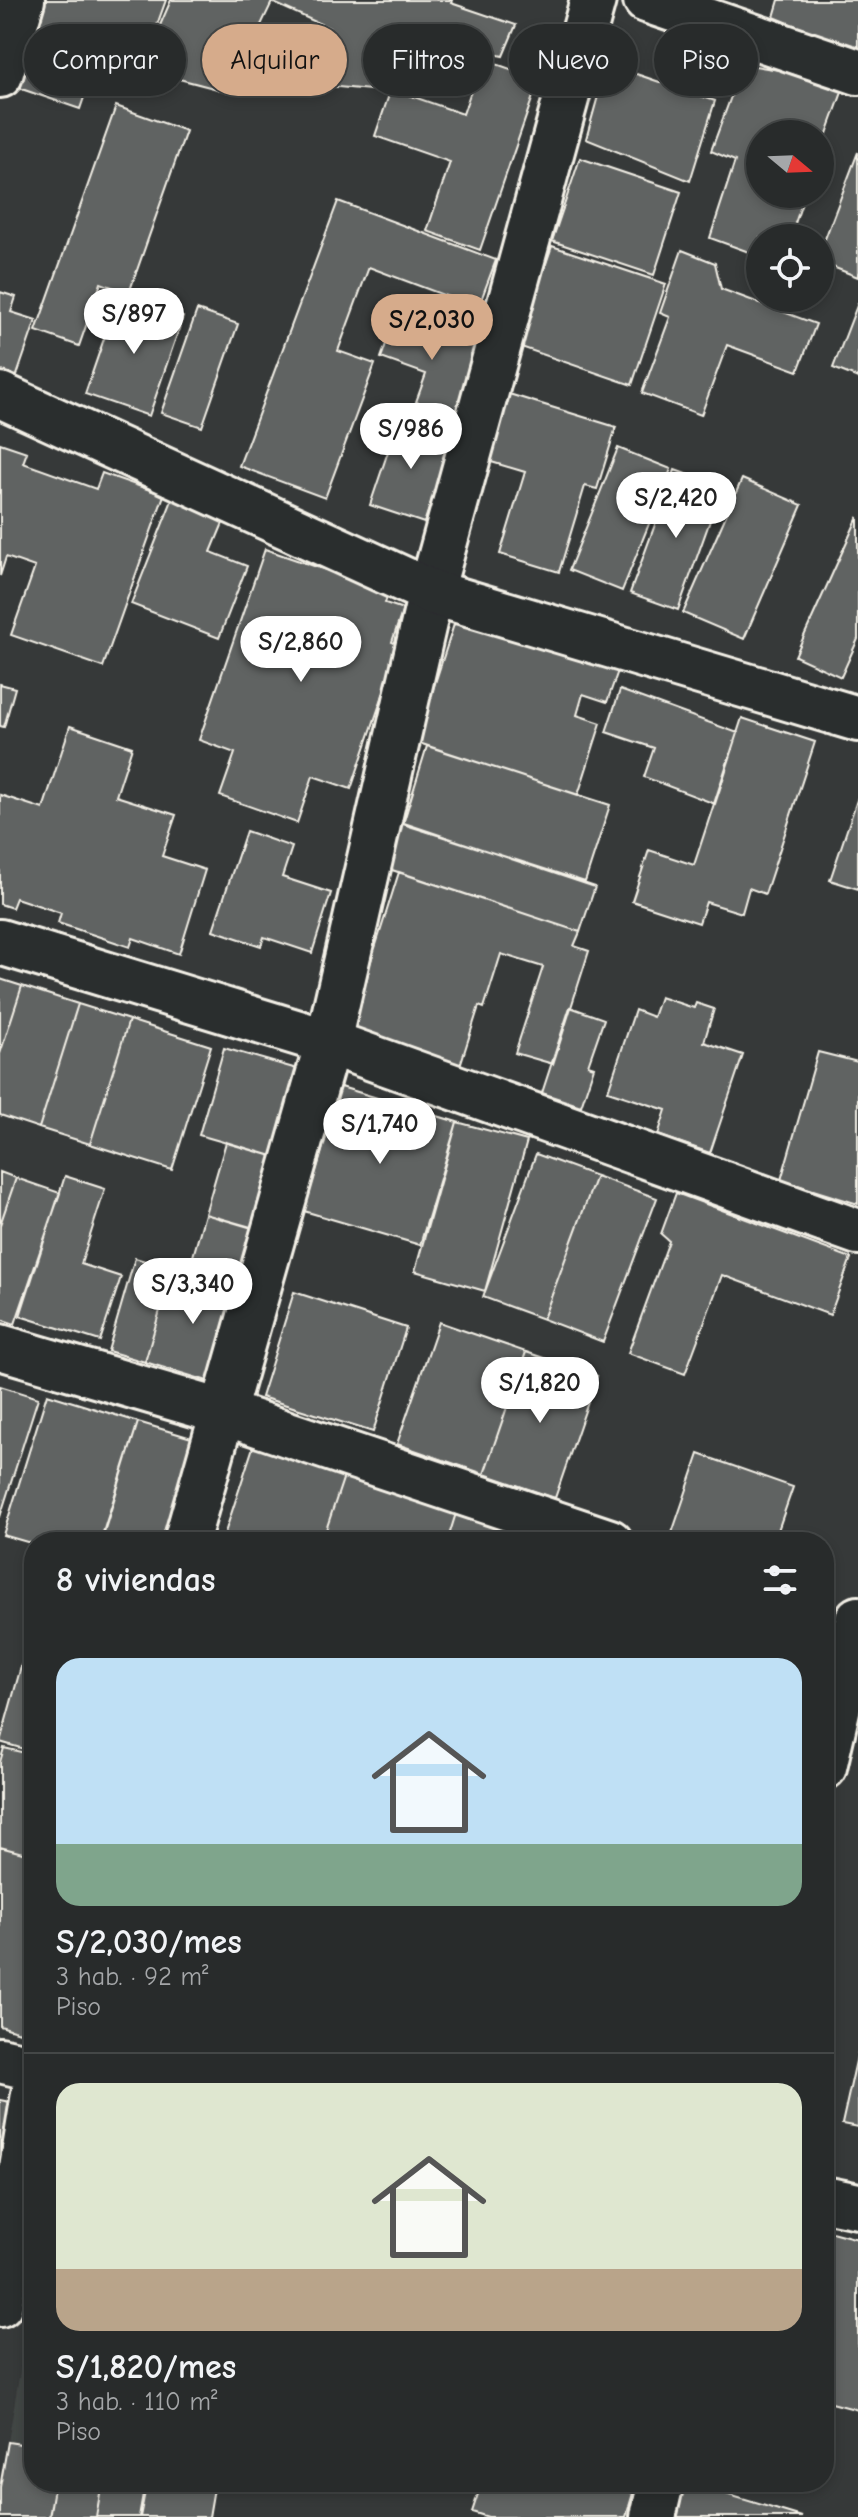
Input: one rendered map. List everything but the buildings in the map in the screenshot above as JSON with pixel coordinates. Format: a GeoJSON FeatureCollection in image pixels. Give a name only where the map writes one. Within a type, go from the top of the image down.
{"type":"FeatureCollection","features":[{"type":"Feature","properties":{"kind":"street"},"geometry":{"type":"LineString","coordinates":[[0,75],[22,0]]}},
{"type":"Feature","properties":{"kind":"street"},"geometry":{"type":"LineString","coordinates":[[189,1532],[328,1042],[431,592],[593,0]]}},
{"type":"Feature","properties":{"kind":"street"},"geometry":{"type":"LineString","coordinates":[[646,0],[858,72]]}},
{"type":"Feature","properties":{"kind":"street"},"geometry":{"type":"LineString","coordinates":[[0,395],[431,592],[858,719]]}},
{"type":"Feature","properties":{"kind":"street"},"geometry":{"type":"LineString","coordinates":[[0,942],[328,1042],[858,1232]]}},
{"type":"Feature","properties":{"kind":"street"},"geometry":{"type":"LineString","coordinates":[[0,1347],[222,1412],[580,1532]]}},
{"type":"Feature","properties":{"kind":"street"},"geometry":{"type":"LineString","coordinates":[[834,1709],[849,1621]]}},
{"type":"Feature","properties":{"kind":"street"},"geometry":{"type":"LineString","coordinates":[[0,2060],[24,2066]]}},
{"type":"Feature","properties":{"kind":"street"},"geometry":{"type":"LineString","coordinates":[[0,2304],[24,2156]]}},
{"type":"Feature","properties":{"kind":"street"},"geometry":{"type":"LineString","coordinates":[[834,2201],[858,2206]]}},
{"type":"Feature","properties":{"kind":"street"},"geometry":{"type":"LineString","coordinates":[[653,2517],[659,2492]]}},
{"type":"Feature","properties":{"kind":"shaded area"},"geometry":{"type":"Polygon","coordinates":[[[24,2348],[24,2444],[8,2442],[24,2348]]]}}]}
